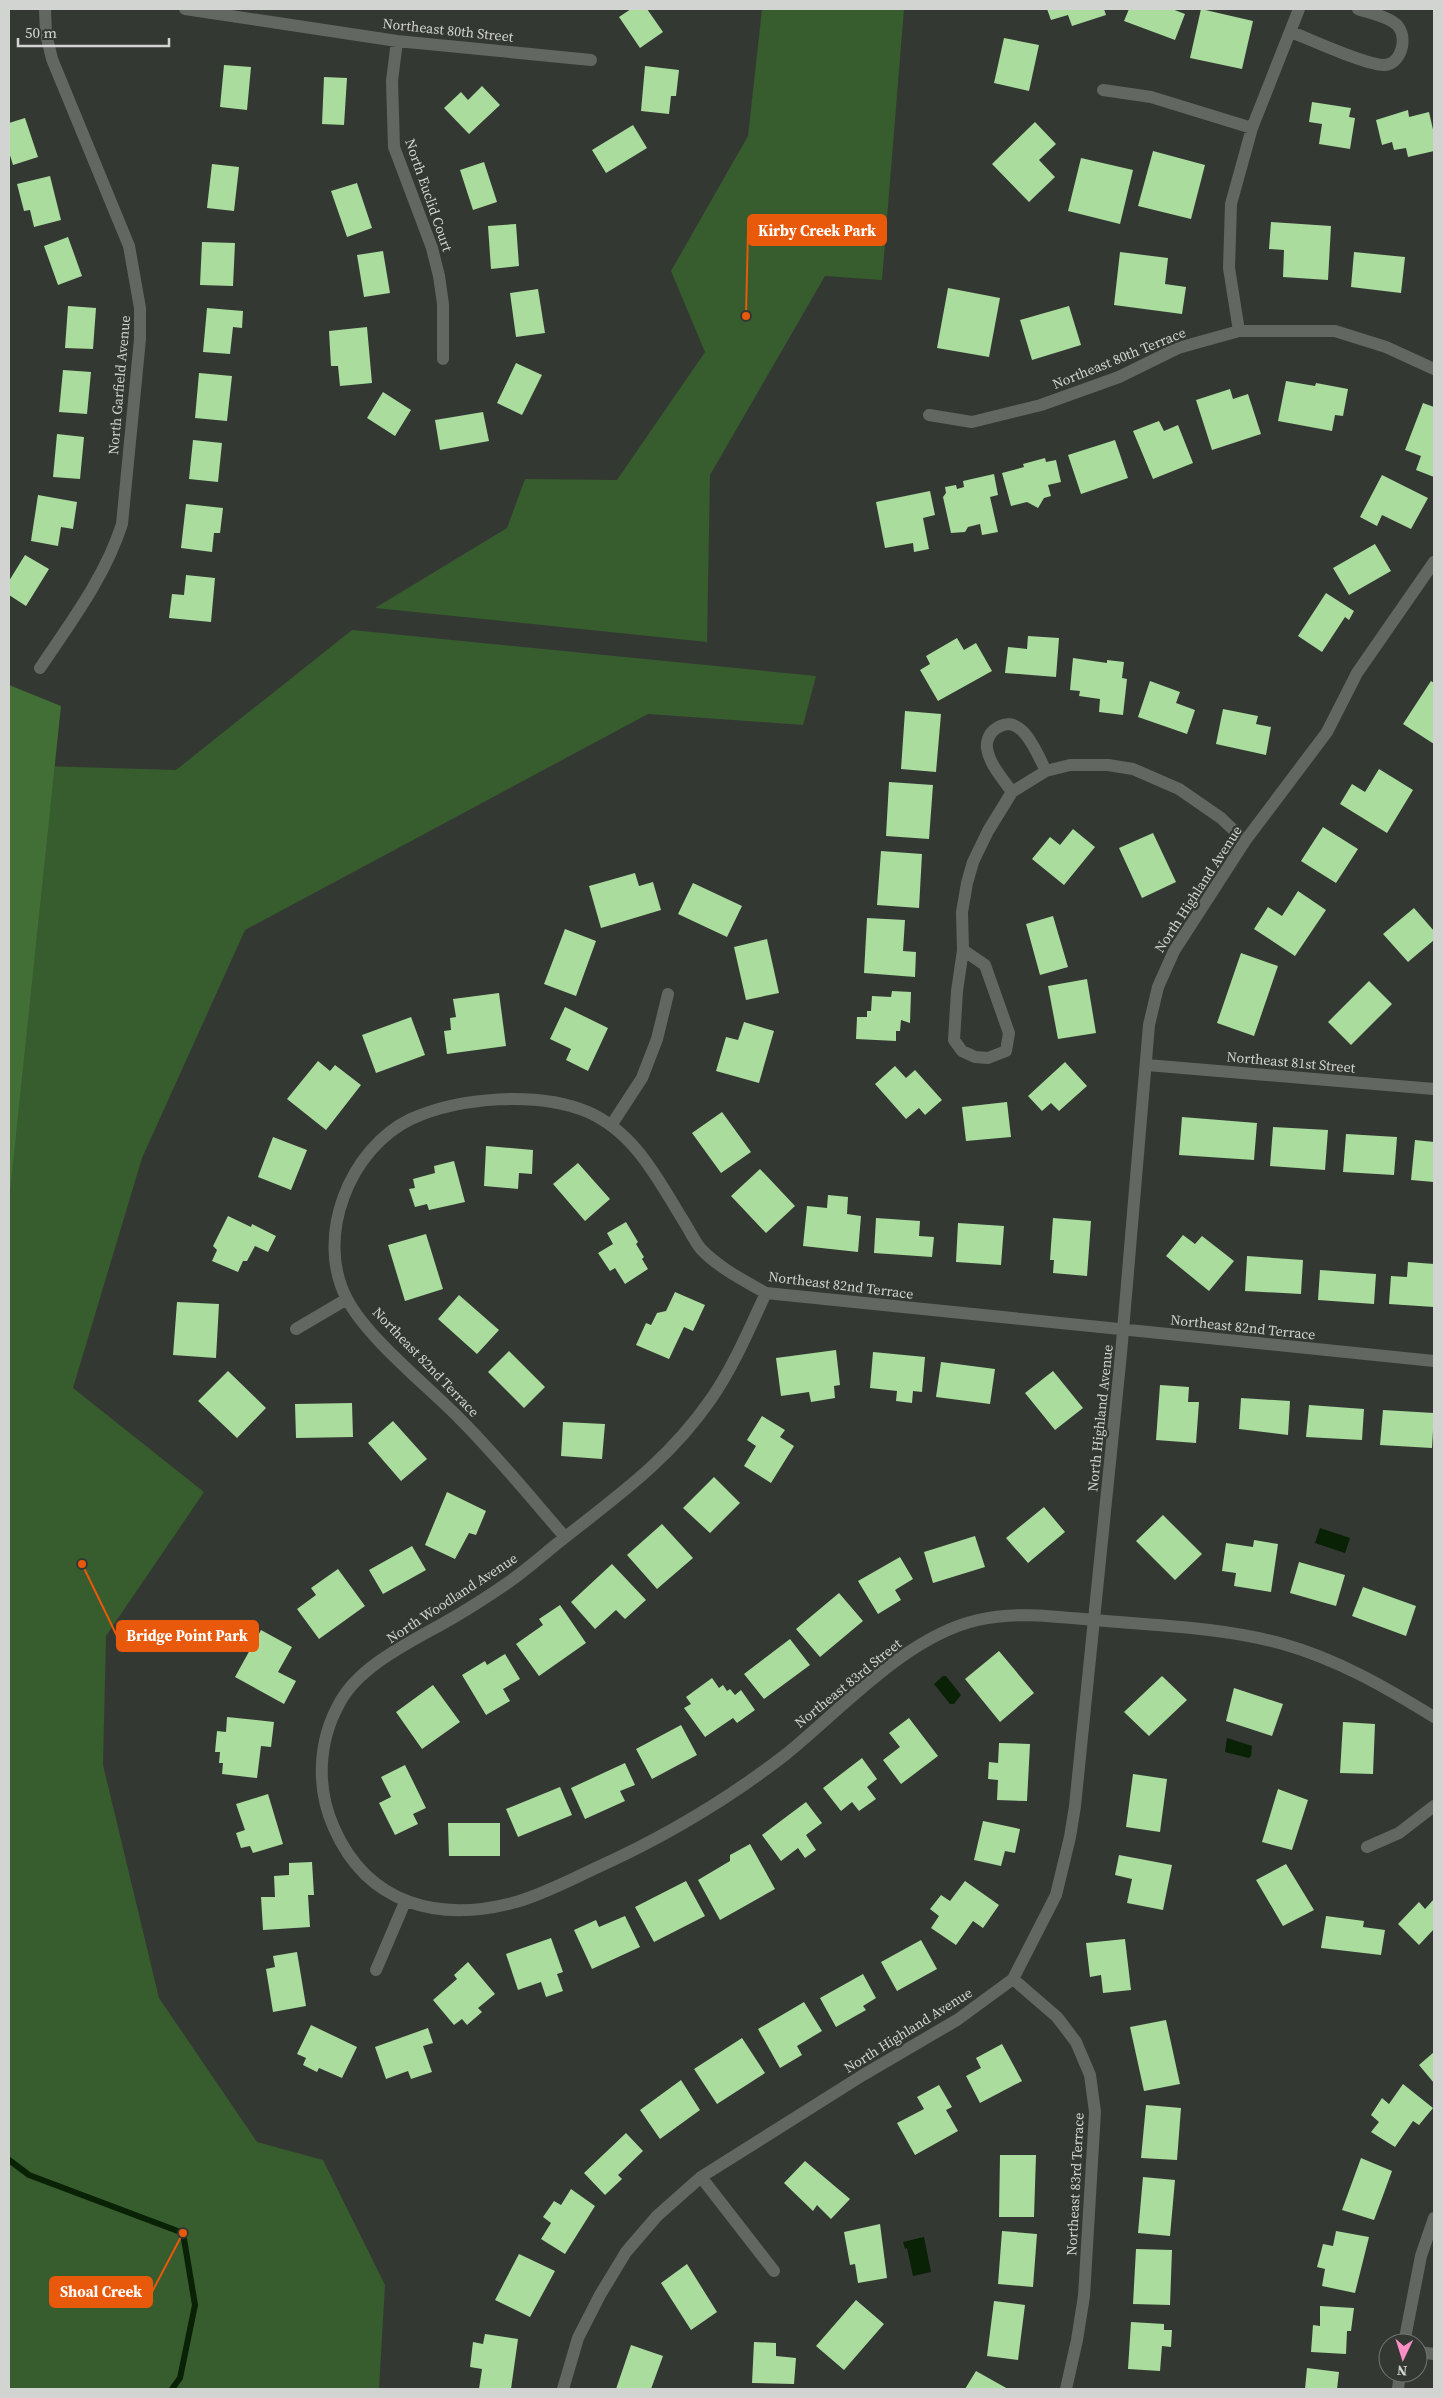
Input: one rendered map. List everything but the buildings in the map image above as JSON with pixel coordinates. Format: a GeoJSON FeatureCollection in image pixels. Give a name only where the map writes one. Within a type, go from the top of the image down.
{"type":"FeatureCollection","features":[{"type":"Feature","properties":{"kind":"street","name":"North Garfield Avenue"},"geometry":{"type":"LineString","coordinates":[[40,668],[102,574],[114,551],[122,524],[140,338],[140,308],[129,246],[52,59],[46,34],[45,9]]}},
{"type":"Feature","properties":{"kind":"street","name":"Northeast 80th Street"},"geometry":{"type":"LineString","coordinates":[[185,9],[397,41],[591,60]]}},
{"type":"Feature","properties":{"kind":"street"},"geometry":{"type":"LineString","coordinates":[[1239,331],[1229,268],[1231,204],[1252,128],[1299,9]]}},
{"type":"Feature","properties":{"kind":"street"},"geometry":{"type":"LineString","coordinates":[[1291,32],[1370,62],[1387,65],[1393,62],[1399,54],[1402,44],[1402,35],[1397,25],[1358,9]]}},
{"type":"Feature","properties":{"kind":"street","name":"North Euclid Court"},"geometry":{"type":"LineString","coordinates":[[397,41],[392,81],[394,147],[432,248],[439,276],[443,304],[443,359]]}},
{"type":"Feature","properties":{"kind":"street"},"geometry":{"type":"LineString","coordinates":[[1103,90],[1151,97],[1230,119],[1252,128]]}},
{"type":"Feature","properties":{"kind":"street","name":"Northeast 80th Terrace"},"geometry":{"type":"LineString","coordinates":[[929,415],[972,422],[1041,405],[1119,377],[1178,348],[1239,331],[1335,331],[1386,347],[1434,369]]}},
{"type":"Feature","properties":{"kind":"street","name":"North Highland Avenue"},"geometry":{"type":"LineString","coordinates":[[562,2389],[578,2338],[600,2295],[626,2252],[657,2216],[701,2177],[863,2075],[957,2020],[1013,1979],[1056,1895],[1070,1837],[1096,1620],[1124,1331],[1147,1065],[1148,1025],[1158,987],[1174,951],[1245,840],[1327,732],[1358,673],[1434,562]]}},
{"type":"Feature","properties":{"kind":"street"},"geometry":{"type":"LineString","coordinates":[[1012,792],[993,763],[987,747],[989,736],[994,730],[1002,726],[1022,729],[1029,737],[1046,771]]}},
{"type":"Feature","properties":{"kind":"street"},"geometry":{"type":"LineString","coordinates":[[963,950],[985,965],[1009,1033],[1006,1051],[988,1058],[975,1057],[962,1051],[954,1040],[957,991],[963,950],[962,912],[967,883],[973,862],[988,831],[1012,792],[1046,771],[1085,764],[1134,769],[1179,789],[1221,818],[1245,840]]}},
{"type":"Feature","properties":{"kind":"street"},"geometry":{"type":"LineString","coordinates":[[612,1124],[642,1078],[657,1039],[668,994]]}},
{"type":"Feature","properties":{"kind":"street","name":"Northeast 81st Street"},"geometry":{"type":"LineString","coordinates":[[1147,1065],[1433,1089],[1434,1076]]}},
{"type":"Feature","properties":{"kind":"street","name":"Northeast 82nd Terrace"},"geometry":{"type":"LineString","coordinates":[[565,1537],[463,1422],[373,1333],[347,1300],[338,1275],[336,1224],[346,1193],[360,1164],[379,1142],[400,1124],[430,1111],[475,1103],[528,1098],[553,1101],[587,1112],[612,1124],[640,1151],[701,1248],[732,1274],[766,1293],[1124,1331],[1434,1361]]}},
{"type":"Feature","properties":{"kind":"street","name":"North Woodland Avenue"},"geometry":{"type":"LineString","coordinates":[[405,1902],[375,1884],[341,1844],[328,1815],[323,1792],[322,1764],[327,1729],[341,1699],[359,1677],[405,1645],[511,1581],[637,1482],[662,1459],[711,1399],[730,1367],[766,1293]]}},
{"type":"Feature","properties":{"kind":"street"},"geometry":{"type":"LineString","coordinates":[[296,1329],[347,1300]]}},
{"type":"Feature","properties":{"kind":"street","name":"Northeast 83rd Street"},"geometry":{"type":"LineString","coordinates":[[405,1902],[447,1911],[480,1909],[519,1901],[632,1851],[724,1798],[768,1766],[904,1654],[973,1620],[1017,1614],[1096,1620],[1218,1632],[1284,1644],[1323,1658],[1361,1675],[1434,1717]]}},
{"type":"Feature","properties":{"kind":"street"},"geometry":{"type":"LineString","coordinates":[[1367,1847],[1399,1833],[1434,1806]]}},
{"type":"Feature","properties":{"kind":"street"},"geometry":{"type":"LineString","coordinates":[[376,1970],[405,1902]]}},
{"type":"Feature","properties":{"kind":"street","name":"Northeast 83rd Terrace"},"geometry":{"type":"LineString","coordinates":[[1013,1979],[1057,2017],[1076,2042],[1090,2075],[1094,2103],[1084,2296],[1066,2389]]}},
{"type":"Feature","properties":{"kind":"street"},"geometry":{"type":"LineString","coordinates":[[701,2177],[774,2271]]}},
{"type":"Feature","properties":{"kind":"street"},"geometry":{"type":"LineString","coordinates":[[1406,2333],[1421,2256],[1434,2218]]}},
{"type":"Feature","properties":{"kind":"shaded area"},"geometry":{"type":"Polygon","coordinates":[[[762,9],[904,9],[882,280],[825,276],[710,475],[707,642],[375,608],[507,528],[525,479],[617,480],[705,352],[671,271],[748,136],[762,9]]]}},
{"type":"Feature","properties":{"kind":"shaded area"},"geometry":{"type":"Polygon","coordinates":[[[352,630],[816,676],[803,725],[648,714],[245,930],[142,1158],[73,1388],[204,1492],[106,1636],[103,1765],[159,1998],[257,2142],[323,2160],[385,2285],[379,2389],[9,2389],[9,765],[176,770],[352,630]]]}},
{"type":"Feature","properties":{"kind":"shaded area"},"geometry":{"type":"Polygon","coordinates":[[[1320,1528],[1350,1538],[1345,1553],[1315,1543],[1320,1528]]]}},
{"type":"Feature","properties":{"kind":"shaded area"},"geometry":{"type":"Polygon","coordinates":[[[943,1676],[946,1676],[961,1695],[954,1704],[950,1704],[934,1684],[943,1676]]]}},
{"type":"Feature","properties":{"kind":"shaded area"},"geometry":{"type":"Polygon","coordinates":[[[1227,1738],[1252,1746],[1251,1756],[1249,1758],[1225,1752],[1227,1738]]]}},
{"type":"Feature","properties":{"kind":"shaded area"},"geometry":{"type":"Polygon","coordinates":[[[924,2237],[931,2272],[913,2276],[907,2248],[905,2249],[903,2242],[924,2237]]]}},
{"type":"Feature","properties":{"kind":"green space"},"geometry":{"type":"Polygon","coordinates":[[[9,685],[61,706],[9,1201],[9,685]]]}},
{"type":"Feature","properties":{"kind":"waterway"},"geometry":{"type":"LineString","coordinates":[[9,2160],[29,2175],[183,2233],[195,2305],[180,2378],[172,2389]]}},
{"type":"Feature","properties":{"kind":"place","name":"Kirby Creek Park"},"geometry":{"type":"Point","coordinates":[746,316]}},
{"type":"Feature","properties":{"kind":"place","name":"Bridge Point Park"},"geometry":{"type":"Point","coordinates":[82,1564]}},
{"type":"Feature","properties":{"kind":"place","name":"Shoal Creek"},"geometry":{"type":"Point","coordinates":[183,2233]}}]}
